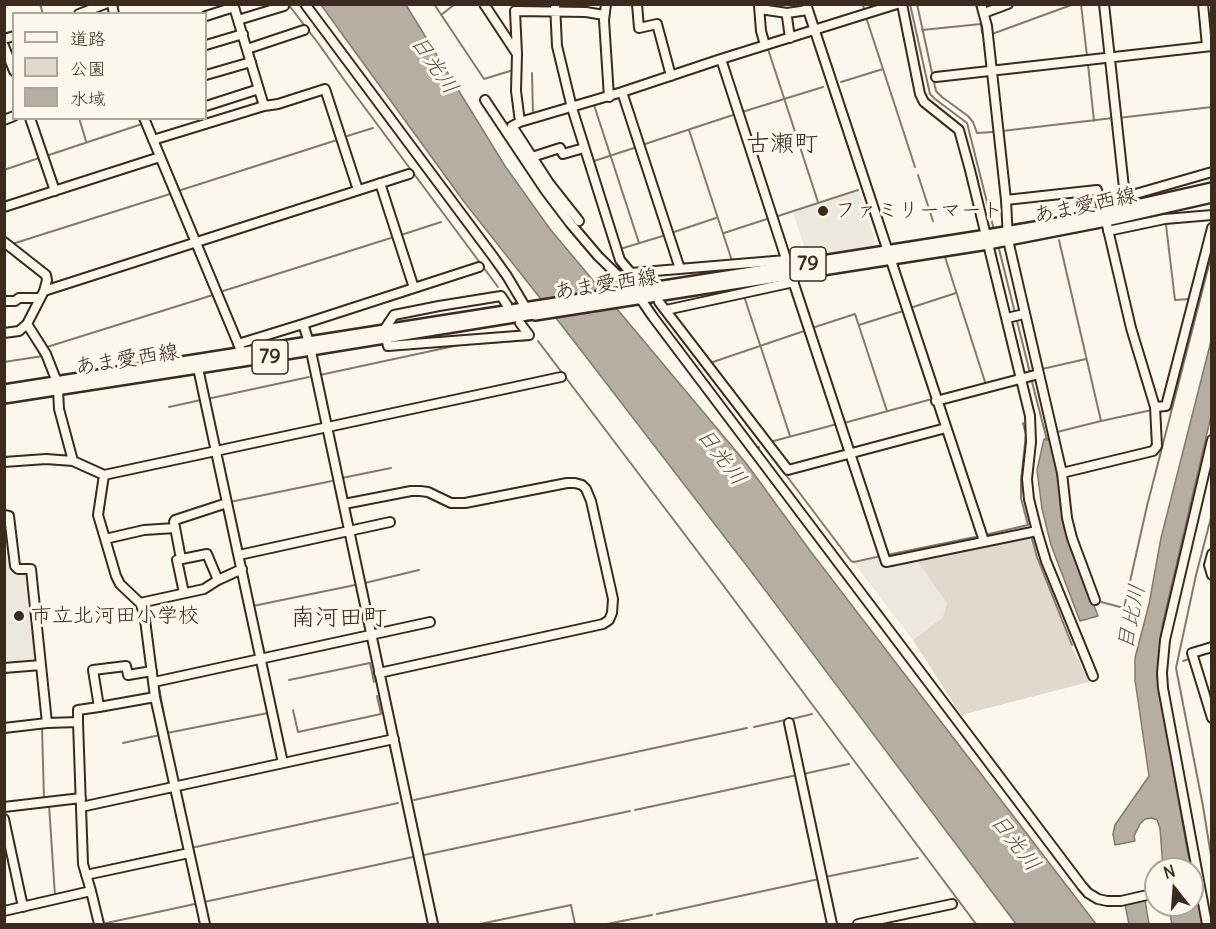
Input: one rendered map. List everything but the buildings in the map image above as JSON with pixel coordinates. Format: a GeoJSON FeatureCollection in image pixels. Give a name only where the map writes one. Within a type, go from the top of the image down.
{"type":"FeatureCollection","features":[{"type":"Feature","properties":{"kind":"main road","name":"あま愛西線"},"geometry":{"type":"LineString","coordinates":[[1105,217],[1212,188]]}},
{"type":"Feature","properties":{"kind":"main road","name":"あま愛西線"},"geometry":{"type":"LineString","coordinates":[[4,390],[198,368],[309,346],[533,314],[531,310],[889,256],[1212,196]]}},
{"type":"Feature","properties":{"kind":"main road","name":"あま愛西線"},"geometry":{"type":"LineString","coordinates":[[4,398],[240,348],[309,346]]}},
{"type":"Feature","properties":{"kind":"street"},"geometry":{"type":"LineString","coordinates":[[84,12],[105,4]]}},
{"type":"Feature","properties":{"kind":"street"},"geometry":{"type":"LineString","coordinates":[[305,4],[486,246],[531,310]]}},
{"type":"Feature","properties":{"kind":"street"},"geometry":{"type":"LineString","coordinates":[[484,4],[517,54]]}},
{"type":"Feature","properties":{"kind":"street"},"geometry":{"type":"LineString","coordinates":[[606,4],[604,15],[609,97]]}},
{"type":"Feature","properties":{"kind":"street"},"geometry":{"type":"LineString","coordinates":[[637,4],[639,28],[657,24],[671,76]]}},
{"type":"Feature","properties":{"kind":"street"},"geometry":{"type":"LineString","coordinates":[[579,221],[549,183],[512,126],[900,4],[920,94],[924,102],[959,130],[989,239],[1023,379],[1030,416],[1031,442],[1027,479],[1029,499],[1046,561],[1093,676]]}},
{"type":"Feature","properties":{"kind":"street"},"geometry":{"type":"LineString","coordinates":[[1008,4],[983,9],[987,26],[1006,200],[1005,236],[1062,473],[1067,518],[1095,600]]}},
{"type":"Feature","properties":{"kind":"street"},"geometry":{"type":"LineString","coordinates":[[1104,4],[1125,197]]}},
{"type":"Feature","properties":{"kind":"street"},"geometry":{"type":"LineString","coordinates":[[936,77],[1210,46],[1203,4]]}},
{"type":"Feature","properties":{"kind":"street"},"geometry":{"type":"LineString","coordinates":[[238,20],[284,6]]}},
{"type":"Feature","properties":{"kind":"street"},"geometry":{"type":"LineString","coordinates":[[207,16],[234,7],[264,106]]}},
{"type":"Feature","properties":{"kind":"street"},"geometry":{"type":"LineString","coordinates":[[765,45],[760,31],[759,7],[787,13],[807,7],[984,541]]}},
{"type":"Feature","properties":{"kind":"street"},"geometry":{"type":"LineString","coordinates":[[555,8],[557,46],[572,108],[620,260],[643,284]]}},
{"type":"Feature","properties":{"kind":"street"},"geometry":{"type":"LineString","coordinates":[[520,122],[516,91],[515,11],[555,8],[604,15]]}},
{"type":"Feature","properties":{"kind":"street"},"geometry":{"type":"LineString","coordinates":[[787,13],[790,38]]}},
{"type":"Feature","properties":{"kind":"street"},"geometry":{"type":"LineString","coordinates":[[247,49],[304,30]]}},
{"type":"Feature","properties":{"kind":"street"},"geometry":{"type":"LineString","coordinates":[[207,45],[243,34]]}},
{"type":"Feature","properties":{"kind":"street"},"geometry":{"type":"LineString","coordinates":[[4,46],[12,66]]}},
{"type":"Feature","properties":{"kind":"street"},"geometry":{"type":"LineString","coordinates":[[721,59],[886,562],[1037,531]]}},
{"type":"Feature","properties":{"kind":"street"},"geometry":{"type":"LineString","coordinates":[[207,75],[251,62]]}},
{"type":"Feature","properties":{"kind":"street"},"geometry":{"type":"LineString","coordinates":[[207,106],[259,89]]}},
{"type":"Feature","properties":{"kind":"street"},"geometry":{"type":"LineString","coordinates":[[153,140],[325,89],[358,190]]}},
{"type":"Feature","properties":{"kind":"street"},"geometry":{"type":"LineString","coordinates":[[622,93],[680,269]]}},
{"type":"Feature","properties":{"kind":"street"},"geometry":{"type":"LineString","coordinates":[[485,100],[545,190],[570,223],[653,317],[1082,886],[1088,893],[1107,902],[1144,896]]}},
{"type":"Feature","properties":{"kind":"street"},"geometry":{"type":"LineString","coordinates":[[31,120],[55,191]]}},
{"type":"Feature","properties":{"kind":"street"},"geometry":{"type":"LineString","coordinates":[[145,120],[240,348],[303,324],[479,267]]}},
{"type":"Feature","properties":{"kind":"street"},"geometry":{"type":"LineString","coordinates":[[532,157],[561,148],[562,154],[584,147]]}},
{"type":"Feature","properties":{"kind":"street"},"geometry":{"type":"LineString","coordinates":[[4,207],[160,157]]}},
{"type":"Feature","properties":{"kind":"street"},"geometry":{"type":"LineString","coordinates":[[1105,217],[1125,197],[1212,172]]}},
{"type":"Feature","properties":{"kind":"street"},"geometry":{"type":"LineString","coordinates":[[4,301],[42,295],[196,242],[410,174]]}},
{"type":"Feature","properties":{"kind":"street"},"geometry":{"type":"LineString","coordinates":[[380,183],[414,288]]}},
{"type":"Feature","properties":{"kind":"street"},"geometry":{"type":"LineString","coordinates":[[1006,200],[1097,190],[1131,328],[1155,407],[1157,446],[1154,451],[1062,473]]}},
{"type":"Feature","properties":{"kind":"street"},"geometry":{"type":"LineString","coordinates":[[1105,217],[1165,219],[1212,215]]}},
{"type":"Feature","properties":{"kind":"street"},"geometry":{"type":"LineString","coordinates":[[1155,407],[1166,406],[1212,228]]}},
{"type":"Feature","properties":{"kind":"street"},"geometry":{"type":"LineString","coordinates":[[4,242],[45,275],[47,280],[27,324],[19,331],[4,333]]}},
{"type":"Feature","properties":{"kind":"street"},"geometry":{"type":"LineString","coordinates":[[631,273],[680,269],[790,271]]}},
{"type":"Feature","properties":{"kind":"street"},"geometry":{"type":"LineString","coordinates":[[666,310],[790,271]]}},
{"type":"Feature","properties":{"kind":"street"},"geometry":{"type":"LineString","coordinates":[[507,305],[501,296],[394,315],[385,334],[388,346],[529,335],[520,323]]}},
{"type":"Feature","properties":{"kind":"street"},"geometry":{"type":"LineString","coordinates":[[659,302],[788,470],[945,428]]}},
{"type":"Feature","properties":{"kind":"street"},"geometry":{"type":"LineString","coordinates":[[1007,318],[1024,314]]}},
{"type":"Feature","properties":{"kind":"street"},"geometry":{"type":"LineString","coordinates":[[27,324],[46,354],[57,385],[59,409],[73,461]]}},
{"type":"Feature","properties":{"kind":"street"},"geometry":{"type":"LineString","coordinates":[[303,324],[344,504],[433,924]]}},
{"type":"Feature","properties":{"kind":"street"},"geometry":{"type":"LineString","coordinates":[[198,368],[283,763]]}},
{"type":"Feature","properties":{"kind":"street"},"geometry":{"type":"LineString","coordinates":[[936,401],[1037,375]]}},
{"type":"Feature","properties":{"kind":"street"},"geometry":{"type":"LineString","coordinates":[[4,462],[46,459],[73,461],[104,475],[561,377]]}},
{"type":"Feature","properties":{"kind":"street"},"geometry":{"type":"LineString","coordinates":[[1191,857],[1162,673],[1165,640],[1212,440]]}},
{"type":"Feature","properties":{"kind":"street"},"geometry":{"type":"LineString","coordinates":[[104,475],[98,515],[116,576],[120,584],[140,603],[144,612],[155,696],[205,924]]}},
{"type":"Feature","properties":{"kind":"street"},"geometry":{"type":"LineString","coordinates":[[344,504],[420,491],[458,504],[567,483],[582,485],[591,501],[613,599],[612,614],[603,624],[379,673]]}},
{"type":"Feature","properties":{"kind":"street"},"geometry":{"type":"LineString","coordinates":[[181,559],[174,522],[177,519],[227,503]]}},
{"type":"Feature","properties":{"kind":"street"},"geometry":{"type":"LineString","coordinates":[[4,515],[9,516],[15,566],[18,569],[31,569],[47,723]]}},
{"type":"Feature","properties":{"kind":"street"},"geometry":{"type":"LineString","coordinates":[[239,555],[390,522]]}},
{"type":"Feature","properties":{"kind":"street"},"geometry":{"type":"LineString","coordinates":[[105,538],[144,530],[176,528]]}},
{"type":"Feature","properties":{"kind":"street"},"geometry":{"type":"LineString","coordinates":[[184,593],[177,560],[207,554],[218,580]]}},
{"type":"Feature","properties":{"kind":"street"},"geometry":{"type":"LineString","coordinates":[[1212,554],[1209,565],[1212,575]]}},
{"type":"Feature","properties":{"kind":"street"},"geometry":{"type":"LineString","coordinates":[[140,603],[204,589],[242,569]]}},
{"type":"Feature","properties":{"kind":"street"},"geometry":{"type":"LineString","coordinates":[[154,682],[430,622]]}},
{"type":"Feature","properties":{"kind":"street"},"geometry":{"type":"LineString","coordinates":[[1212,647],[1192,653],[1212,718]]}},
{"type":"Feature","properties":{"kind":"street"},"geometry":{"type":"LineString","coordinates":[[4,668],[41,665]]}},
{"type":"Feature","properties":{"kind":"street"},"geometry":{"type":"LineString","coordinates":[[99,707],[93,670],[126,666],[128,675],[152,671]]}},
{"type":"Feature","properties":{"kind":"street"},"geometry":{"type":"LineString","coordinates":[[99,924],[83,864],[78,710],[155,696]]}},
{"type":"Feature","properties":{"kind":"street"},"geometry":{"type":"LineString","coordinates":[[4,728],[78,722]]}},
{"type":"Feature","properties":{"kind":"street"},"geometry":{"type":"LineString","coordinates":[[789,723],[832,924]]}},
{"type":"Feature","properties":{"kind":"street"},"geometry":{"type":"LineString","coordinates":[[81,807],[394,739]]}},
{"type":"Feature","properties":{"kind":"street"},"geometry":{"type":"LineString","coordinates":[[4,807],[81,798]]}},
{"type":"Feature","properties":{"kind":"street"},"geometry":{"type":"LineString","coordinates":[[4,819],[23,908]]}},
{"type":"Feature","properties":{"kind":"street"},"geometry":{"type":"LineString","coordinates":[[86,875],[189,853]]}},
{"type":"Feature","properties":{"kind":"street"},"geometry":{"type":"LineString","coordinates":[[4,911],[91,891]]}},
{"type":"Feature","properties":{"kind":"street"},"geometry":{"type":"LineString","coordinates":[[858,924],[952,904]]}},
{"type":"Feature","properties":{"kind":"shaded area"},"geometry":{"type":"Polygon","coordinates":[[[859,191],[875,241],[871,248],[808,258],[793,212],[859,191]]]}},
{"type":"Feature","properties":{"kind":"shaded area","name":"市立北河田小学校"},"geometry":{"type":"Polygon","coordinates":[[[4,518],[7,519],[13,572],[28,571],[38,660],[36,663],[5,666],[4,518]]]}},
{"type":"Feature","properties":{"kind":"shaded area"},"geometry":{"type":"Polygon","coordinates":[[[882,557],[885,565],[915,558],[947,603],[943,617],[913,640],[854,563],[882,557]]]}},
{"type":"Feature","properties":{"kind":"green space"},"geometry":{"type":"Polygon","coordinates":[[[1029,536],[1072,647],[1089,682],[961,715],[913,640],[943,617],[947,603],[915,558],[1029,536]]]}},
{"type":"Feature","properties":{"kind":"water","name":"日光川"},"geometry":{"type":"Polygon","coordinates":[[[321,5],[406,5],[505,166],[550,229],[746,463],[811,552],[1096,924],[1016,924],[750,570],[465,203],[321,5]]]}},
{"type":"Feature","properties":{"kind":"water"},"geometry":{"type":"Polygon","coordinates":[[[1211,341],[1211,416],[1162,626],[1157,676],[1189,857],[1162,857],[1160,828],[1157,820],[1152,818],[1145,819],[1140,824],[1134,836],[1135,841],[1115,845],[1113,834],[1115,825],[1149,776],[1135,680],[1135,658],[1149,604],[1161,538],[1211,341]]]}},
{"type":"Feature","properties":{"kind":"water"},"geometry":{"type":"Polygon","coordinates":[[[1049,438],[1080,569],[1098,616],[1080,621],[1051,545],[1042,509],[1037,470],[1044,439],[1049,438]]]}},
{"type":"Feature","properties":{"kind":"water"},"geometry":{"type":"Polygon","coordinates":[[[1144,900],[1144,917],[1148,917],[1149,924],[1129,924],[1125,905],[1144,900]]]}},
{"type":"Feature","properties":{"kind":"water"},"geometry":{"type":"Polygon","coordinates":[[[1171,917],[1202,917],[1203,924],[1172,924],[1171,917]]]}},
{"type":"Feature","properties":{"kind":"waterway"},"geometry":{"type":"LineString","coordinates":[[40,4],[42,12]]}},
{"type":"Feature","properties":{"kind":"waterway"},"geometry":{"type":"LineString","coordinates":[[288,4],[498,287]]}},
{"type":"Feature","properties":{"kind":"waterway"},"geometry":{"type":"LineString","coordinates":[[434,4],[484,79],[510,71]]}},
{"type":"Feature","properties":{"kind":"waterway"},"geometry":{"type":"LineString","coordinates":[[441,15],[455,4]]}},
{"type":"Feature","properties":{"kind":"waterway"},"geometry":{"type":"LineString","coordinates":[[863,4],[864,10]]}},
{"type":"Feature","properties":{"kind":"waterway"},"geometry":{"type":"LineString","coordinates":[[910,4],[930,94],[967,123],[994,230]]}},
{"type":"Feature","properties":{"kind":"waterway"},"geometry":{"type":"LineString","coordinates":[[917,4],[936,91],[968,116],[977,133],[993,132]]}},
{"type":"Feature","properties":{"kind":"waterway"},"geometry":{"type":"LineString","coordinates":[[992,34],[1074,4]]}},
{"type":"Feature","properties":{"kind":"waterway"},"geometry":{"type":"LineString","coordinates":[[1081,4],[1087,56]]}},
{"type":"Feature","properties":{"kind":"waterway"},"geometry":{"type":"LineString","coordinates":[[867,20],[915,167]]}},
{"type":"Feature","properties":{"kind":"waterway"},"geometry":{"type":"LineString","coordinates":[[922,30],[981,24],[982,33]]}},
{"type":"Feature","properties":{"kind":"waterway"},"geometry":{"type":"LineString","coordinates":[[768,49],[818,202]]}},
{"type":"Feature","properties":{"kind":"waterway"},"geometry":{"type":"LineString","coordinates":[[1088,64],[1094,121]]}},
{"type":"Feature","properties":{"kind":"waterway"},"geometry":{"type":"LineString","coordinates":[[841,82],[883,69]]}},
{"type":"Feature","properties":{"kind":"waterway"},"geometry":{"type":"LineString","coordinates":[[532,73],[533,114]]}},
{"type":"Feature","properties":{"kind":"waterway"},"geometry":{"type":"LineString","coordinates":[[742,112],[823,87]]}},
{"type":"Feature","properties":{"kind":"waterway"},"geometry":{"type":"LineString","coordinates":[[594,105],[639,243]]}},
{"type":"Feature","properties":{"kind":"waterway"},"geometry":{"type":"LineString","coordinates":[[1118,118],[1212,107]]}},
{"type":"Feature","properties":{"kind":"waterway"},"geometry":{"type":"LineString","coordinates":[[642,145],[736,114]]}},
{"type":"Feature","properties":{"kind":"waterway"},"geometry":{"type":"LineString","coordinates":[[1002,131],[1113,118]]}},
{"type":"Feature","properties":{"kind":"waterway"},"geometry":{"type":"LineString","coordinates":[[80,120],[86,141]]}},
{"type":"Feature","properties":{"kind":"waterway"},"geometry":{"type":"LineString","coordinates":[[46,156],[142,124]]}},
{"type":"Feature","properties":{"kind":"waterway"},"geometry":{"type":"LineString","coordinates":[[344,137],[373,128]]}},
{"type":"Feature","properties":{"kind":"waterway"},"geometry":{"type":"LineString","coordinates":[[689,130],[732,261]]}},
{"type":"Feature","properties":{"kind":"waterway"},"geometry":{"type":"LineString","coordinates":[[178,191],[337,140]]}},
{"type":"Feature","properties":{"kind":"waterway"},"geometry":{"type":"LineString","coordinates":[[591,162],[637,147]]}},
{"type":"Feature","properties":{"kind":"waterway"},"geometry":{"type":"LineString","coordinates":[[4,170],[39,158]]}},
{"type":"Feature","properties":{"kind":"waterway"},"geometry":{"type":"LineString","coordinates":[[918,175],[933,221]]}},
{"type":"Feature","properties":{"kind":"waterway"},"geometry":{"type":"LineString","coordinates":[[775,217],[858,190]]}},
{"type":"Feature","properties":{"kind":"waterway"},"geometry":{"type":"LineString","coordinates":[[12,244],[170,194]]}},
{"type":"Feature","properties":{"kind":"waterway"},"geometry":{"type":"LineString","coordinates":[[671,233],[716,218]]}},
{"type":"Feature","properties":{"kind":"waterway"},"geometry":{"type":"LineString","coordinates":[[724,233],[770,218]]}},
{"type":"Feature","properties":{"kind":"waterway"},"geometry":{"type":"LineString","coordinates":[[401,235],[441,222]]}},
{"type":"Feature","properties":{"kind":"waterway"},"geometry":{"type":"LineString","coordinates":[[1166,225],[1175,300],[1189,299]]}},
{"type":"Feature","properties":{"kind":"waterway"},"geometry":{"type":"LineString","coordinates":[[620,249],[666,235]]}},
{"type":"Feature","properties":{"kind":"waterway"},"geometry":{"type":"LineString","coordinates":[[220,292],[394,237]]}},
{"type":"Feature","properties":{"kind":"waterway"},"geometry":{"type":"LineString","coordinates":[[1059,240],[1101,421],[1152,410]]}},
{"type":"Feature","properties":{"kind":"waterway"},"geometry":{"type":"LineString","coordinates":[[998,245],[1030,373]]}},
{"type":"Feature","properties":{"kind":"waterway"},"geometry":{"type":"LineString","coordinates":[[4,248],[43,279]]}},
{"type":"Feature","properties":{"kind":"waterway","name":"目比川"},"geometry":{"type":"LineString","coordinates":[[1101,602],[1124,608],[1147,506],[1212,253]]}},
{"type":"Feature","properties":{"kind":"waterway"},"geometry":{"type":"LineString","coordinates":[[945,257],[986,385]]}},
{"type":"Feature","properties":{"kind":"waterway"},"geometry":{"type":"LineString","coordinates":[[910,308],[956,293]]}},
{"type":"Feature","properties":{"kind":"waterway"},"geometry":{"type":"LineString","coordinates":[[47,347],[213,295]]}},
{"type":"Feature","properties":{"kind":"waterway"},"geometry":{"type":"LineString","coordinates":[[744,296],[790,436]]}},
{"type":"Feature","properties":{"kind":"waterway"},"geometry":{"type":"LineString","coordinates":[[859,325],[903,311]]}},
{"type":"Feature","properties":{"kind":"waterway"},"geometry":{"type":"LineString","coordinates":[[812,328],[855,314],[887,411]]}},
{"type":"Feature","properties":{"kind":"waterway"},"geometry":{"type":"LineString","coordinates":[[710,363],[807,330]]}},
{"type":"Feature","properties":{"kind":"waterway"},"geometry":{"type":"LineString","coordinates":[[320,375],[459,345],[530,340]]}},
{"type":"Feature","properties":{"kind":"waterway"},"geometry":{"type":"LineString","coordinates":[[538,341],[976,924]]}},
{"type":"Feature","properties":{"kind":"waterway"},"geometry":{"type":"LineString","coordinates":[[4,362],[43,356]]}},
{"type":"Feature","properties":{"kind":"waterway"},"geometry":{"type":"LineString","coordinates":[[1042,369],[1086,359]]}},
{"type":"Feature","properties":{"kind":"waterway"},"geometry":{"type":"LineString","coordinates":[[207,399],[309,377]]}},
{"type":"Feature","properties":{"kind":"waterway"},"geometry":{"type":"LineString","coordinates":[[1031,378],[1047,440]]}},
{"type":"Feature","properties":{"kind":"waterway"},"geometry":{"type":"LineString","coordinates":[[844,423],[932,399]]}},
{"type":"Feature","properties":{"kind":"waterway"},"geometry":{"type":"LineString","coordinates":[[169,407],[201,400]]}},
{"type":"Feature","properties":{"kind":"waterway"},"geometry":{"type":"LineString","coordinates":[[1057,432],[1101,421]]}},
{"type":"Feature","properties":{"kind":"waterway"},"geometry":{"type":"LineString","coordinates":[[989,534],[1028,525],[1021,498],[1026,434],[1023,423]]}},
{"type":"Feature","properties":{"kind":"waterway"},"geometry":{"type":"LineString","coordinates":[[770,442],[837,424]]}},
{"type":"Feature","properties":{"kind":"waterway"},"geometry":{"type":"LineString","coordinates":[[342,478],[391,468]]}},
{"type":"Feature","properties":{"kind":"waterway"},"geometry":{"type":"LineString","coordinates":[[786,475],[851,561],[881,556]]}},
{"type":"Feature","properties":{"kind":"waterway"},"geometry":{"type":"LineString","coordinates":[[230,502],[332,481]]}},
{"type":"Feature","properties":{"kind":"waterway"},"geometry":{"type":"LineString","coordinates":[[1212,514],[1176,668],[1212,862]]}},
{"type":"Feature","properties":{"kind":"waterway"},"geometry":{"type":"LineString","coordinates":[[887,555],[975,537]]}},
{"type":"Feature","properties":{"kind":"waterway"},"geometry":{"type":"LineString","coordinates":[[1032,539],[1072,645]]}},
{"type":"Feature","properties":{"kind":"waterway"},"geometry":{"type":"LineString","coordinates":[[365,583],[419,570]]}},
{"type":"Feature","properties":{"kind":"waterway"},"geometry":{"type":"LineString","coordinates":[[253,606],[355,585]]}},
{"type":"Feature","properties":{"kind":"waterway"},"geometry":{"type":"LineString","coordinates":[[1198,656],[1212,652]]}},
{"type":"Feature","properties":{"kind":"waterway"},"geometry":{"type":"LineString","coordinates":[[1183,661],[1189,659]]}},
{"type":"Feature","properties":{"kind":"waterway"},"geometry":{"type":"LineString","coordinates":[[289,680],[370,663],[374,682]]}},
{"type":"Feature","properties":{"kind":"waterway"},"geometry":{"type":"LineString","coordinates":[[159,687],[167,733],[268,713]]}},
{"type":"Feature","properties":{"kind":"waterway"},"geometry":{"type":"LineString","coordinates":[[293,710],[298,732],[381,714],[377,696]]}},
{"type":"Feature","properties":{"kind":"waterway"},"geometry":{"type":"LineString","coordinates":[[792,719],[812,714]]}},
{"type":"Feature","properties":{"kind":"waterway"},"geometry":{"type":"LineString","coordinates":[[754,727],[785,720]]}},
{"type":"Feature","properties":{"kind":"waterway"},"geometry":{"type":"LineString","coordinates":[[42,727],[44,799]]}},
{"type":"Feature","properties":{"kind":"waterway"},"geometry":{"type":"LineString","coordinates":[[414,800],[747,728]]}},
{"type":"Feature","properties":{"kind":"waterway"},"geometry":{"type":"LineString","coordinates":[[123,743],[160,735]]}},
{"type":"Feature","properties":{"kind":"waterway"},"geometry":{"type":"LineString","coordinates":[[803,774],[849,764]]}},
{"type":"Feature","properties":{"kind":"waterway"},"geometry":{"type":"LineString","coordinates":[[635,810],[797,775]]}},
{"type":"Feature","properties":{"kind":"waterway"},"geometry":{"type":"LineString","coordinates":[[191,848],[398,803]]}},
{"type":"Feature","properties":{"kind":"waterway"},"geometry":{"type":"LineString","coordinates":[[49,805],[55,896]]}},
{"type":"Feature","properties":{"kind":"waterway"},"geometry":{"type":"LineString","coordinates":[[424,855],[630,811]]}},
{"type":"Feature","properties":{"kind":"waterway"},"geometry":{"type":"LineString","coordinates":[[87,870],[185,849]]}},
{"type":"Feature","properties":{"kind":"waterway"},"geometry":{"type":"LineString","coordinates":[[204,902],[413,857]]}},
{"type":"Feature","properties":{"kind":"waterway"},"geometry":{"type":"LineString","coordinates":[[825,877],[918,858]]}},
{"type":"Feature","properties":{"kind":"waterway"},"geometry":{"type":"LineString","coordinates":[[657,914],[819,879]]}},
{"type":"Feature","properties":{"kind":"waterway"},"geometry":{"type":"LineString","coordinates":[[31,901],[49,897]]}},
{"type":"Feature","properties":{"kind":"waterway"},"geometry":{"type":"LineString","coordinates":[[102,924],[195,904]]}},
{"type":"Feature","properties":{"kind":"waterway"},"geometry":{"type":"LineString","coordinates":[[480,924],[571,905],[575,924]]}},
{"type":"Feature","properties":{"kind":"waterway"},"geometry":{"type":"LineString","coordinates":[[607,924],[652,915]]}},
{"type":"Feature","properties":{"kind":"place","name":"ファミリーマート"},"geometry":{"type":"Point","coordinates":[823,211]}},
{"type":"Feature","properties":{"kind":"place","name":"市立北河田小学校"},"geometry":{"type":"Point","coordinates":[19,616]}},
{"type":"Feature","properties":{"kind":"district","name":"古瀬町"},"geometry":{"type":"Point","coordinates":[782,144]}},
{"type":"Feature","properties":{"kind":"district","name":"南河田町"},"geometry":{"type":"Point","coordinates":[339,618]}}]}
